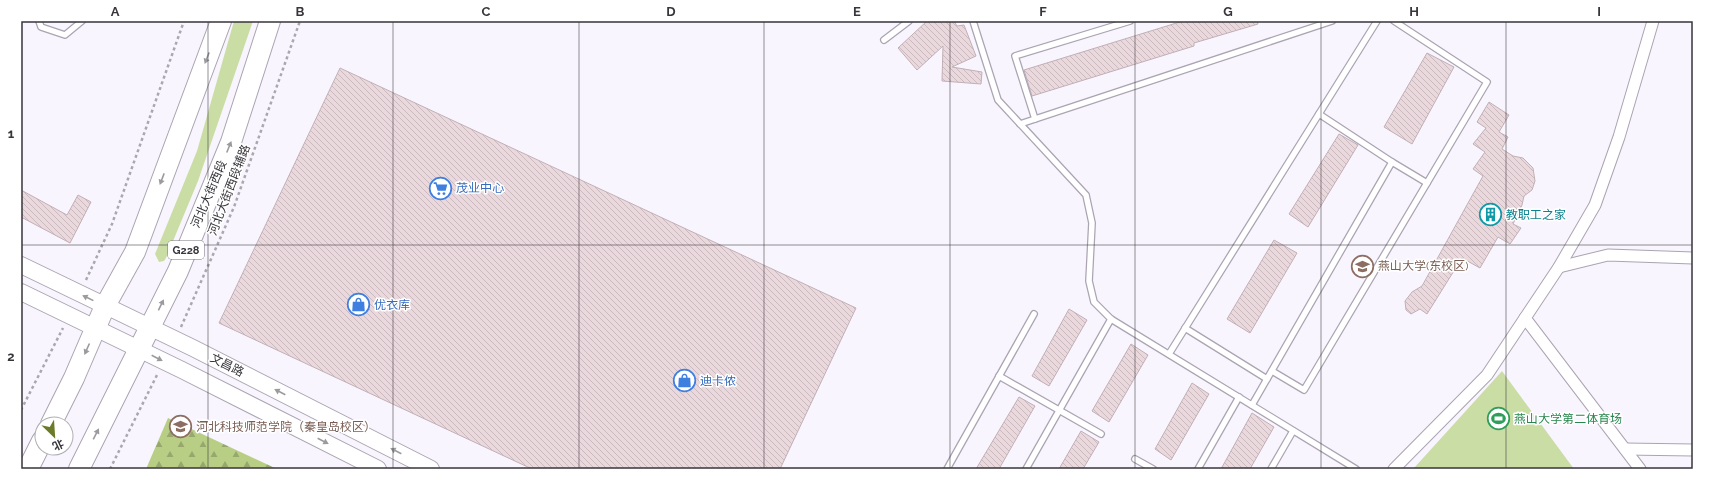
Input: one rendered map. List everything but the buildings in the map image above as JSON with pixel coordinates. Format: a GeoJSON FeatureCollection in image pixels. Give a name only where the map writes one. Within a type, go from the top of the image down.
{"type":"FeatureCollection","features":[{"type":"Feature","properties":{"kind":"highway"},"geometry":{"type":"LineString","coordinates":[[55,416],[106,306],[135,252],[221,21]]}},
{"type":"Feature","properties":{"kind":"highway","name":"河北大街西段"},"geometry":{"type":"LineString","coordinates":[[79,469],[178,270],[231,142],[270,21]]}},
{"type":"Feature","properties":{"kind":"highway"},"geometry":{"type":"LineString","coordinates":[[28,469],[34,456]]}},
{"type":"Feature","properties":{"kind":"main road","name":"文昌路"},"geometry":{"type":"LineString","coordinates":[[21,265],[175,340],[431,469]]}},
{"type":"Feature","properties":{"kind":"main road","name":"文昌路"},"geometry":{"type":"LineString","coordinates":[[21,292],[139,349],[378,469]]}},
{"type":"Feature","properties":{"kind":"street"},"geometry":{"type":"LineString","coordinates":[[1394,469],[1487,375],[1559,267],[1595,205],[1619,138],[1654,21]]}},
{"type":"Feature","properties":{"kind":"street"},"geometry":{"type":"LineString","coordinates":[[1559,267],[1608,255],[1693,258]]}},
{"type":"Feature","properties":{"kind":"street"},"geometry":{"type":"LineString","coordinates":[[1525,318],[1640,469]]}},
{"type":"Feature","properties":{"kind":"street"},"geometry":{"type":"LineString","coordinates":[[1625,449],[1693,450]]}},
{"type":"Feature","properties":{"kind":"lane"},"geometry":{"type":"LineString","coordinates":[[39,21],[41,27],[65,35],[82,21]]}},
{"type":"Feature","properties":{"kind":"lane"},"geometry":{"type":"LineString","coordinates":[[884,40],[909,21]]}},
{"type":"Feature","properties":{"kind":"lane"},"geometry":{"type":"LineString","coordinates":[[972,21],[998,100],[1086,195],[1092,223],[1089,281],[1094,302],[1111,319],[1356,469]]}},
{"type":"Feature","properties":{"kind":"lane"},"geometry":{"type":"LineString","coordinates":[[1035,119],[1015,56],[1130,21]]}},
{"type":"Feature","properties":{"kind":"lane"},"geometry":{"type":"LineString","coordinates":[[1020,124],[1332,21]]}},
{"type":"Feature","properties":{"kind":"lane"},"geometry":{"type":"LineString","coordinates":[[1169,354],[1377,21]]}},
{"type":"Feature","properties":{"kind":"lane"},"geometry":{"type":"LineString","coordinates":[[1272,371],[1304,390],[1487,82],[1394,21]]}},
{"type":"Feature","properties":{"kind":"lane"},"geometry":{"type":"LineString","coordinates":[[1319,114],[1427,183]]}},
{"type":"Feature","properties":{"kind":"lane"},"geometry":{"type":"LineString","coordinates":[[1252,406],[1392,162]]}},
{"type":"Feature","properties":{"kind":"lane"},"geometry":{"type":"LineString","coordinates":[[947,469],[1034,314]]}},
{"type":"Feature","properties":{"kind":"lane"},"geometry":{"type":"LineString","coordinates":[[1026,469],[1111,319]]}},
{"type":"Feature","properties":{"kind":"lane"},"geometry":{"type":"LineString","coordinates":[[1185,328],[1268,379]]}},
{"type":"Feature","properties":{"kind":"lane"},"geometry":{"type":"LineString","coordinates":[[999,376],[1101,434]]}},
{"type":"Feature","properties":{"kind":"lane"},"geometry":{"type":"LineString","coordinates":[[1198,469],[1239,397]]}},
{"type":"Feature","properties":{"kind":"lane"},"geometry":{"type":"LineString","coordinates":[[1271,469],[1293,431]]}},
{"type":"Feature","properties":{"kind":"lane"},"geometry":{"type":"LineString","coordinates":[[1136,459],[1153,469]]}},
{"type":"Feature","properties":{"kind":"path"},"geometry":{"type":"LineString","coordinates":[[80,294],[112,224],[184,21]]}},
{"type":"Feature","properties":{"kind":"path","name":"河北大街西段辅路"},"geometry":{"type":"LineString","coordinates":[[175,340],[234,207],[300,21]]}},
{"type":"Feature","properties":{"kind":"path"},"geometry":{"type":"LineString","coordinates":[[21,410],[69,315]]}},
{"type":"Feature","properties":{"kind":"path"},"geometry":{"type":"LineString","coordinates":[[110,469],[164,362]]}},
{"type":"Feature","properties":{"kind":"green space"},"geometry":{"type":"Polygon","coordinates":[[[234,21],[253,21],[198,181],[166,258],[164,261],[159,262],[155,254],[197,151],[234,21]]]}},
{"type":"Feature","properties":{"kind":"green space","name":"燕山大学第二体育场"},"geometry":{"type":"Polygon","coordinates":[[[1502,371],[1574,469],[1413,469],[1414,468],[1502,371]]]}},
{"type":"Feature","properties":{"kind":"green space"},"geometry":{"type":"Polygon","coordinates":[[[168,418],[277,469],[146,469],[168,418]]]}},
{"type":"Feature","properties":{"kind":"place","name":"茂业中心"},"geometry":{"type":"Point","coordinates":[440,188]}},
{"type":"Feature","properties":{"kind":"place","name":"教职工之家"},"geometry":{"type":"Point","coordinates":[1490,215]}},
{"type":"Feature","properties":{"kind":"place","name":"燕山大学(东校区)"},"geometry":{"type":"Point","coordinates":[1363,266]}},
{"type":"Feature","properties":{"kind":"place","name":"优衣库"},"geometry":{"type":"Point","coordinates":[359,305]}},
{"type":"Feature","properties":{"kind":"place","name":"迪卡侬"},"geometry":{"type":"Point","coordinates":[684,381]}},
{"type":"Feature","properties":{"kind":"place","name":"燕山大学第二体育场"},"geometry":{"type":"Point","coordinates":[1498,419]}},
{"type":"Feature","properties":{"kind":"place","name":"河北科技师范学院（秦皇岛校区）"},"geometry":{"type":"Point","coordinates":[180,427]}}]}
